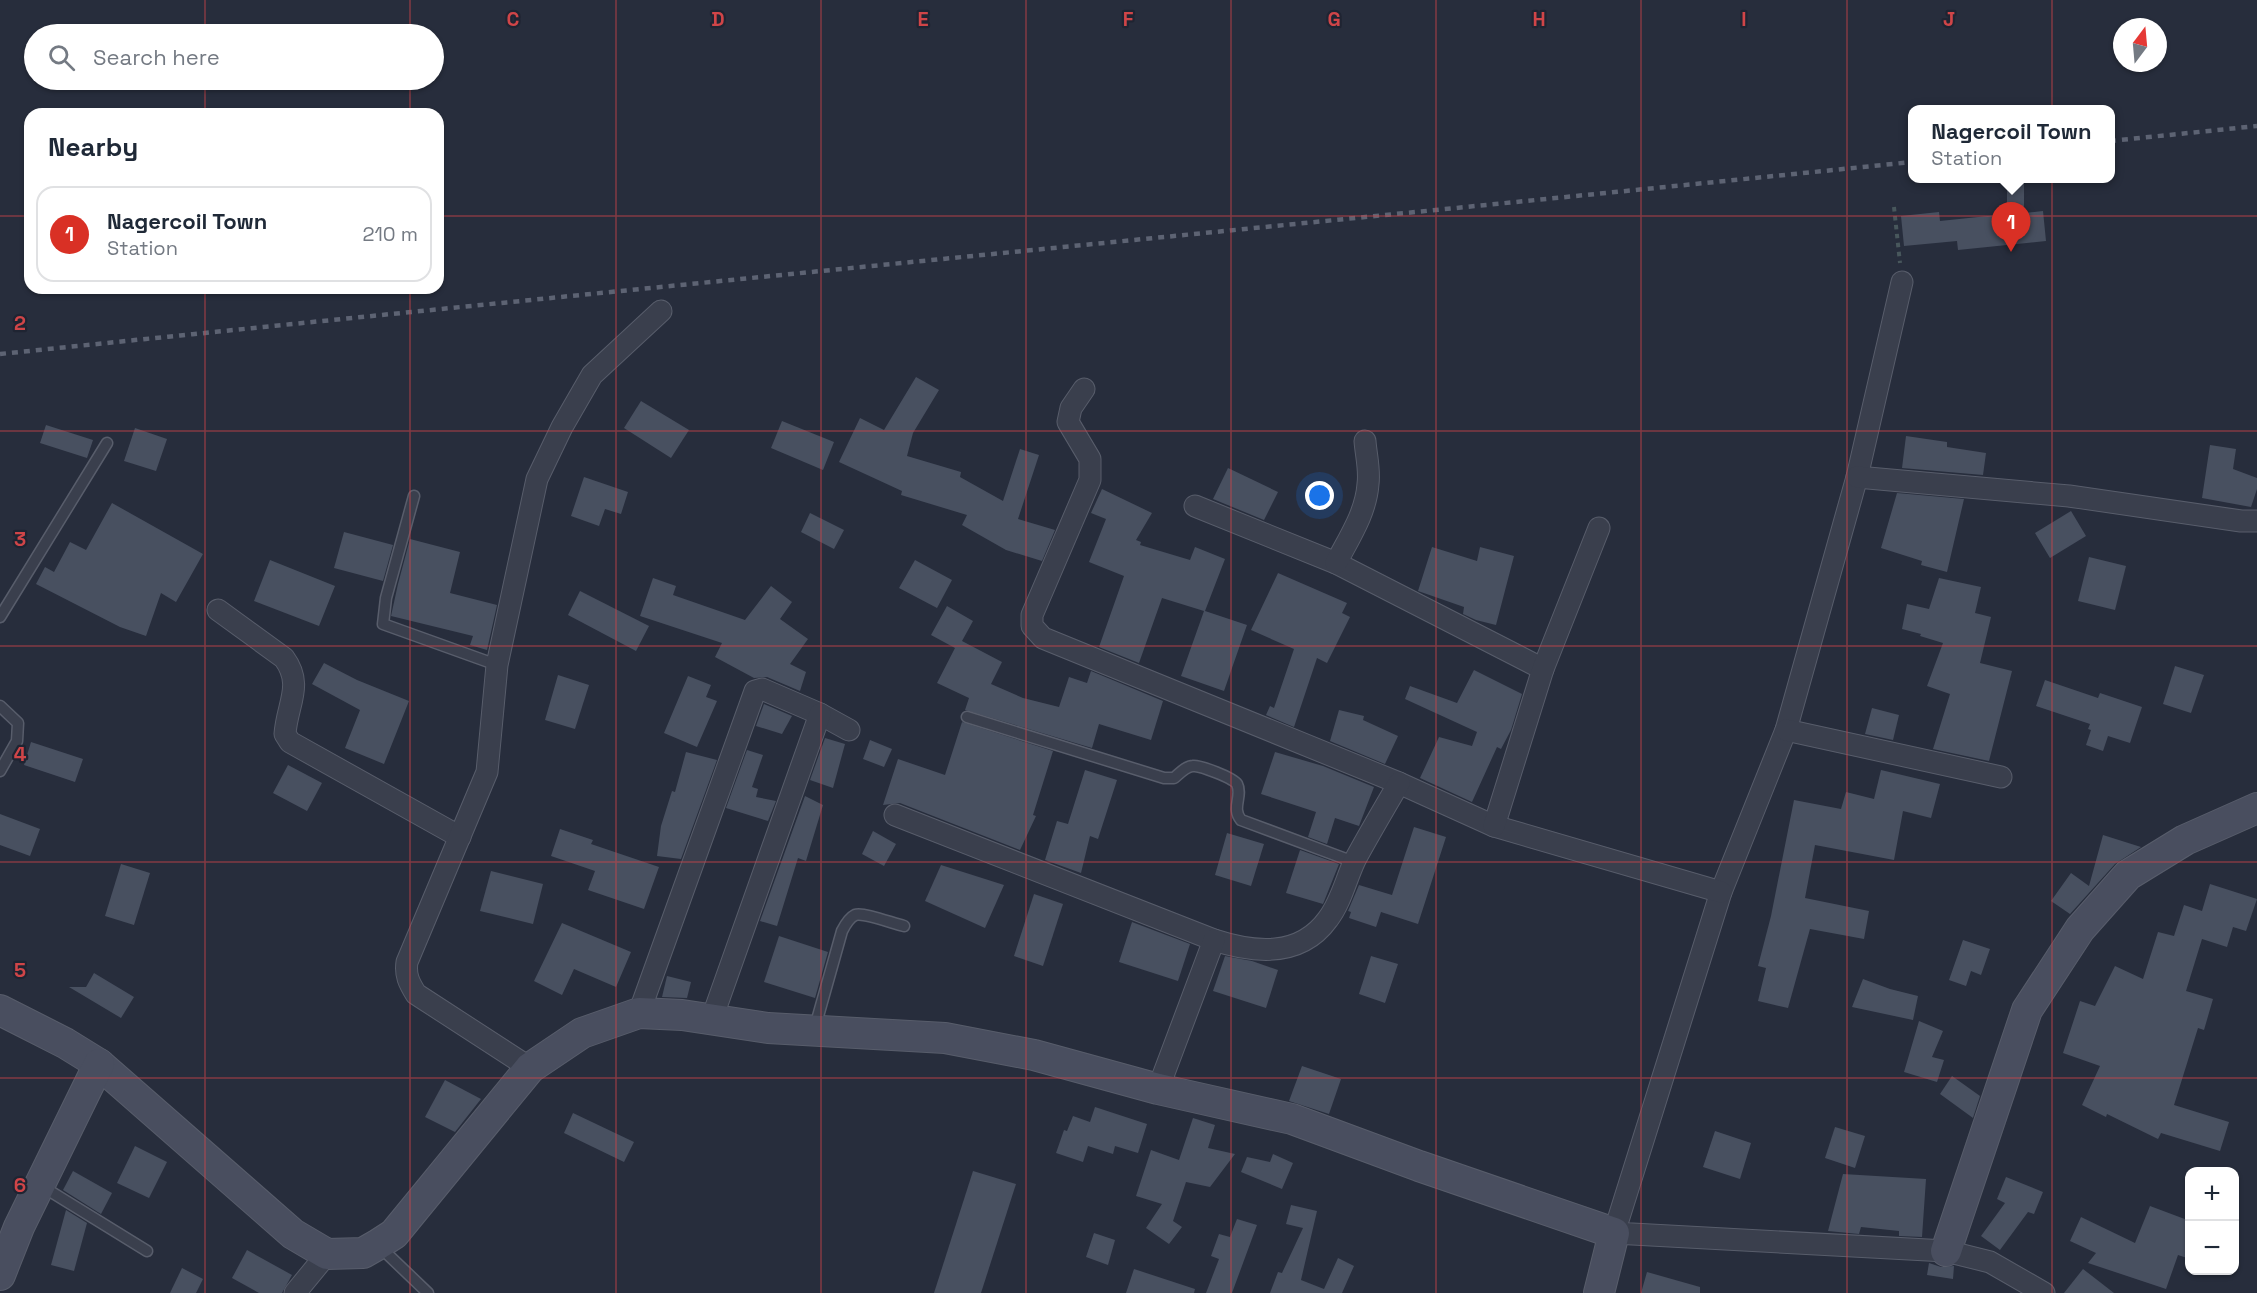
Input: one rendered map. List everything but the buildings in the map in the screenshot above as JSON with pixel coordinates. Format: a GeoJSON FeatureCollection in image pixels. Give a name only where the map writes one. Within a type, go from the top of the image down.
{"type":"FeatureCollection","features":[{"type":"Feature","properties":{"kind":"street"},"geometry":{"type":"LineString","coordinates":[[1599,1293],[1614,1233],[1720,892],[1786,730],[1857,477],[1902,282]]}},
{"type":"Feature","properties":{"kind":"street"},"geometry":{"type":"LineString","coordinates":[[530,1068],[416,994],[407,978],[407,962],[487,772],[497,665],[537,478],[562,427],[592,375],[661,311]]}},
{"type":"Feature","properties":{"kind":"street"},"geometry":{"type":"LineString","coordinates":[[1084,389],[1071,408],[1068,422],[1090,459],[1090,480],[1032,615],[1032,626],[1043,638],[1399,783],[1494,826],[1720,892]]}},
{"type":"Feature","properties":{"kind":"street"},"geometry":{"type":"LineString","coordinates":[[1336,563],[1361,515],[1367,493],[1365,441]]}},
{"type":"Feature","properties":{"kind":"street"},"geometry":{"type":"LineString","coordinates":[[1857,477],[2069,496],[2241,521],[2257,521]]}},
{"type":"Feature","properties":{"kind":"street"},"geometry":{"type":"LineString","coordinates":[[1195,506],[1336,563],[1544,669]]}},
{"type":"Feature","properties":{"kind":"street"},"geometry":{"type":"LineString","coordinates":[[1494,826],[1544,669],[1599,528]]}},
{"type":"Feature","properties":{"kind":"street"},"geometry":{"type":"LineString","coordinates":[[218,609],[284,658],[291,668],[295,680],[294,693],[285,734],[290,742],[460,837]]}},
{"type":"Feature","properties":{"kind":"street"},"geometry":{"type":"LineString","coordinates":[[639,1013],[755,691],[762,689],[820,714],[849,730]]}},
{"type":"Feature","properties":{"kind":"street"},"geometry":{"type":"LineString","coordinates":[[711,1021],[820,714]]}},
{"type":"Feature","properties":{"kind":"street"},"geometry":{"type":"LineString","coordinates":[[1786,730],[2001,777]]}},
{"type":"Feature","properties":{"kind":"street"},"geometry":{"type":"LineString","coordinates":[[895,815],[1214,940],[1239,948],[1261,951],[1303,942],[1328,920],[1354,862],[1399,783]]}},
{"type":"Feature","properties":{"kind":"street"},"geometry":{"type":"LineString","coordinates":[[1946,1251],[2027,1010],[2080,928],[2128,875],[2185,840],[2257,808]]}},
{"type":"Feature","properties":{"kind":"street"},"geometry":{"type":"LineString","coordinates":[[1158,1089],[1214,940]]}},
{"type":"Feature","properties":{"kind":"street"},"geometry":{"type":"LineString","coordinates":[[0,1010],[65,1043],[99,1064],[292,1234],[327,1254],[363,1252],[394,1234],[530,1068],[582,1033],[639,1013],[682,1015],[768,1028],[945,1038],[1034,1055],[1158,1089],[1292,1119],[1419,1166],[1614,1233],[1946,1251],[1990,1262],[2044,1293]]}},
{"type":"Feature","properties":{"kind":"street"},"geometry":{"type":"LineString","coordinates":[[0,1275],[20,1227],[99,1064]]}},
{"type":"Feature","properties":{"kind":"street"},"geometry":{"type":"LineString","coordinates":[[295,1293],[327,1254]]}},
{"type":"Feature","properties":{"kind":"lane"},"geometry":{"type":"LineString","coordinates":[[0,617],[108,443]]}},
{"type":"Feature","properties":{"kind":"lane"},"geometry":{"type":"LineString","coordinates":[[414,496],[386,598],[383,624],[497,665]]}},
{"type":"Feature","properties":{"kind":"lane"},"geometry":{"type":"LineString","coordinates":[[0,706],[18,723],[17,741],[0,771]]}},
{"type":"Feature","properties":{"kind":"lane"},"geometry":{"type":"LineString","coordinates":[[968,717],[1164,778],[1174,778],[1194,765],[1204,768],[1232,779],[1236,783],[1238,793],[1236,812],[1241,820],[1354,862]]}},
{"type":"Feature","properties":{"kind":"lane"},"geometry":{"type":"LineString","coordinates":[[814,1030],[842,930],[848,921],[855,915],[863,915],[904,926]]}},
{"type":"Feature","properties":{"kind":"lane"},"geometry":{"type":"LineString","coordinates":[[40,1185],[147,1251]]}},
{"type":"Feature","properties":{"kind":"lane"},"geometry":{"type":"LineString","coordinates":[[377,1245],[428,1293]]}},
{"type":"Feature","properties":{"kind":"path"},"geometry":{"type":"LineString","coordinates":[[1894,207],[1902,282]]}},
{"type":"Feature","properties":{"kind":"railway"},"geometry":{"type":"LineString","coordinates":[[2115,140],[2257,126]]}},
{"type":"Feature","properties":{"kind":"railway"},"geometry":{"type":"LineString","coordinates":[[0,354],[1908,162]]}},
{"type":"Feature","properties":{"kind":"place","name":"Nagercoil Town"},"geometry":{"type":"Point","coordinates":[2011,252]}}]}
